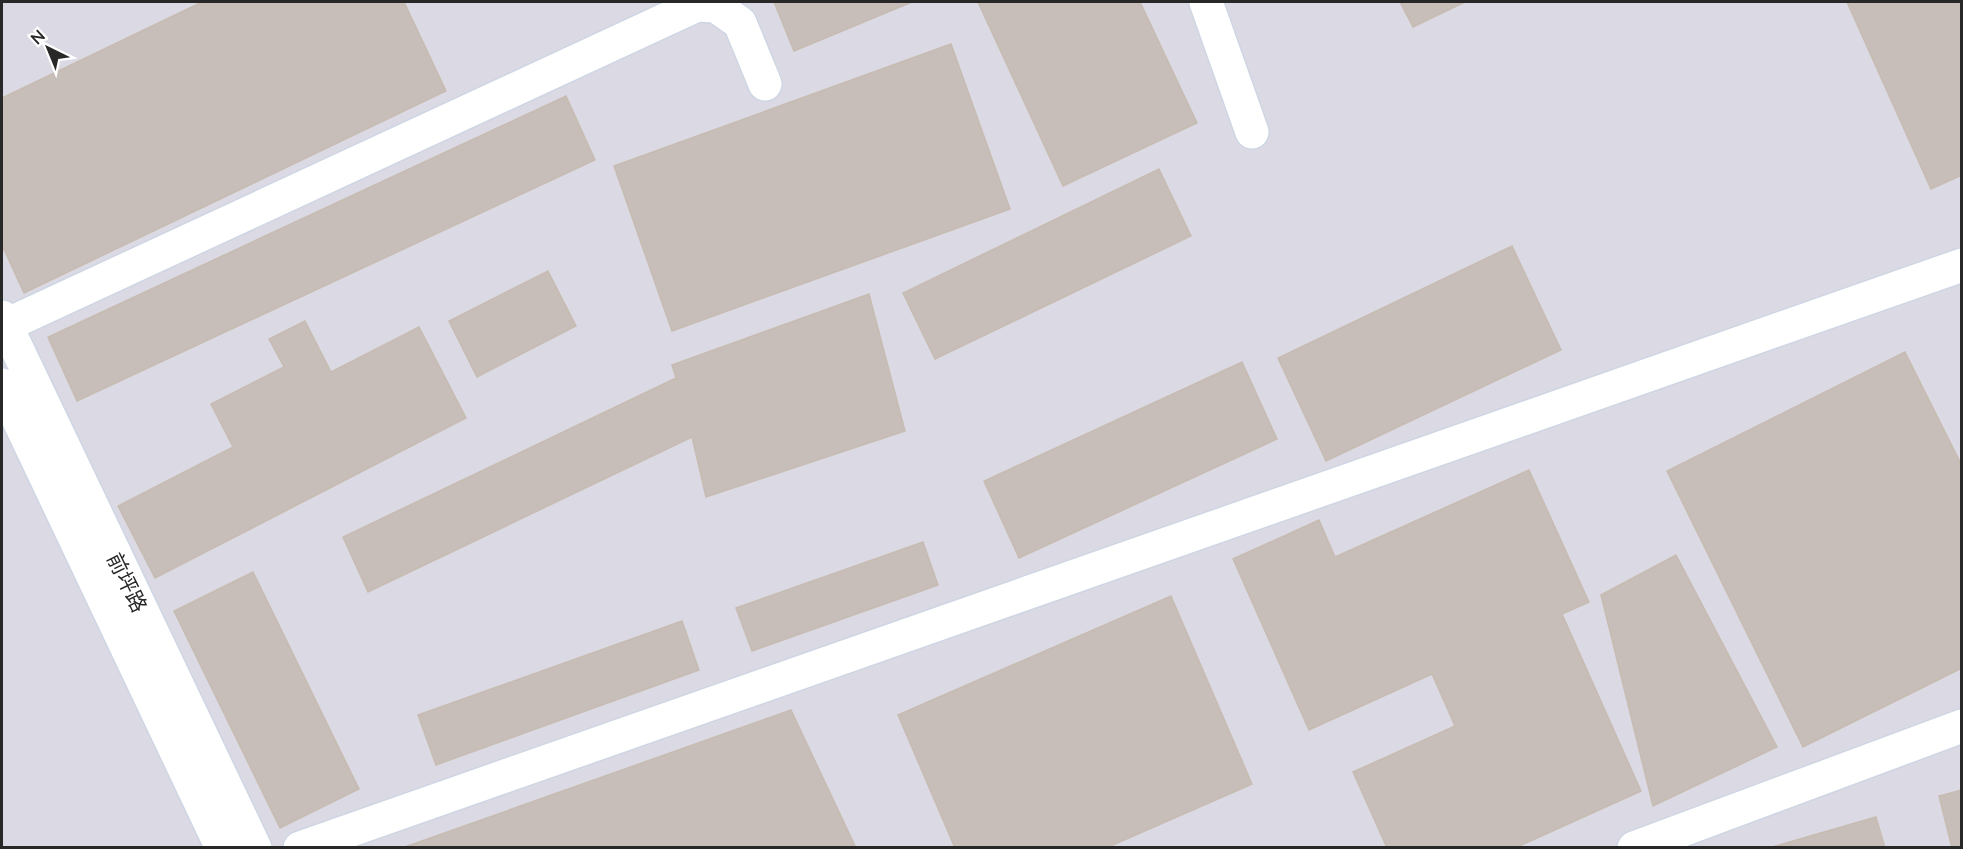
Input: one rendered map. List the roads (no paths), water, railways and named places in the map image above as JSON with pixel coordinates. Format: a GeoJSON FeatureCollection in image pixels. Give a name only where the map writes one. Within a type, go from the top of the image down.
{"type":"FeatureCollection","features":[{"type":"Feature","properties":{"kind":"street"},"geometry":{"type":"LineString","coordinates":[[1206,2],[1252,132]]}},
{"type":"Feature","properties":{"kind":"street"},"geometry":{"type":"LineString","coordinates":[[3,323],[698,5],[716,6],[740,23],[765,84]]}},
{"type":"Feature","properties":{"kind":"street"},"geometry":{"type":"LineString","coordinates":[[300,848],[1962,265]]}},
{"type":"Feature","properties":{"kind":"street","name":"前坪路"},"geometry":{"type":"LineString","coordinates":[[3,323],[255,848]]}},
{"type":"Feature","properties":{"kind":"street","name":"前坪路"},"geometry":{"type":"LineString","coordinates":[[2,385],[222,848]]}},
{"type":"Feature","properties":{"kind":"street"},"geometry":{"type":"LineString","coordinates":[[1634,848],[1962,726]]}}]}
